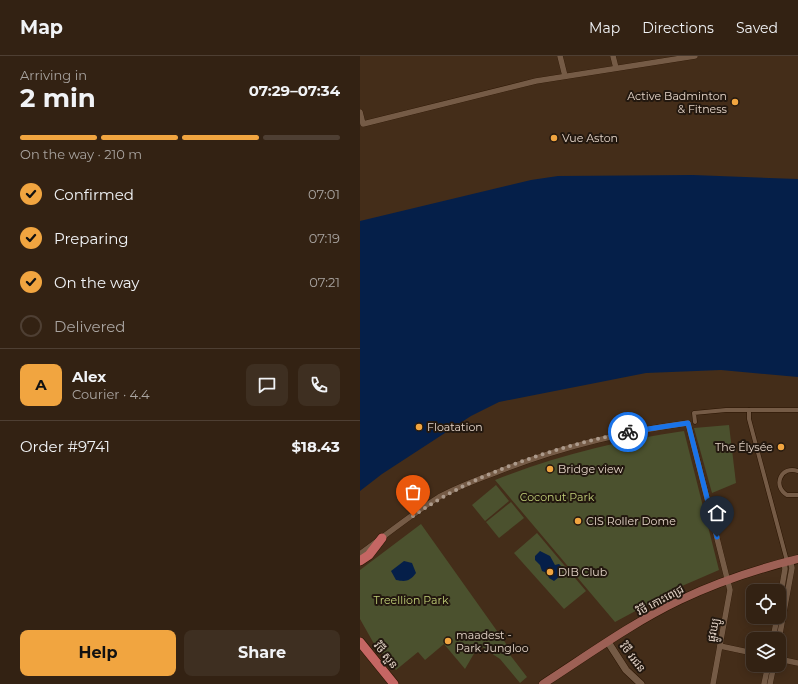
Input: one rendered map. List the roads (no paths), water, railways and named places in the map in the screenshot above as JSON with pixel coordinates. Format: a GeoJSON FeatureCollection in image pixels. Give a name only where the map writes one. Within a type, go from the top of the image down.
{"type":"FeatureCollection","features":[{"type":"Feature","properties":{"kind":"main road"},"geometry":{"type":"LineString","coordinates":[[360,561],[369,555],[382,538]]}},
{"type":"Feature","properties":{"kind":"main road","name":"វិថី កោះពេជ្រ"},"geometry":{"type":"LineString","coordinates":[[543,684],[608,642],[680,600],[728,579],[790,561]]}},
{"type":"Feature","properties":{"kind":"main road","name":"វិថី សួន"},"geometry":{"type":"LineString","coordinates":[[360,642],[394,684]]}},
{"type":"Feature","properties":{"kind":"street"},"geometry":{"type":"LineString","coordinates":[[560,56],[565,76]]}},
{"type":"Feature","properties":{"kind":"street"},"geometry":{"type":"LineString","coordinates":[[613,56],[616,68]]}},
{"type":"Feature","properties":{"kind":"street"},"geometry":{"type":"LineString","coordinates":[[360,112],[363,124],[536,81],[695,56]]}},
{"type":"Feature","properties":{"kind":"street"},"geometry":{"type":"LineString","coordinates":[[695,422],[694,413],[749,410],[798,410]]}},
{"type":"Feature","properties":{"kind":"street"},"geometry":{"type":"LineString","coordinates":[[749,410],[768,487],[792,568],[780,632]]}},
{"type":"Feature","properties":{"kind":"street","name":"ផ្លូវឃ្យូ"},"geometry":{"type":"LineString","coordinates":[[382,538],[439,498],[457,488],[514,465],[590,440],[643,429],[688,423],[730,590],[713,684]]}},
{"type":"Feature","properties":{"kind":"street"},"geometry":{"type":"LineString","coordinates":[[798,471],[791,470],[783,473],[779,479],[778,485],[787,495],[798,495]]}},
{"type":"Feature","properties":{"kind":"street"},"geometry":{"type":"LineString","coordinates":[[768,487],[778,485]]}},
{"type":"Feature","properties":{"kind":"street"},"geometry":{"type":"LineString","coordinates":[[360,554],[382,538]]}},
{"type":"Feature","properties":{"kind":"street"},"geometry":{"type":"LineString","coordinates":[[783,584],[786,569],[790,561]]}},
{"type":"Feature","properties":{"kind":"street","name":"វិថី វរជន"},"geometry":{"type":"LineString","coordinates":[[608,642],[626,670],[641,684]]}},
{"type":"Feature","properties":{"kind":"street"},"geometry":{"type":"LineString","coordinates":[[720,646],[746,652]]}},
{"type":"Feature","properties":{"kind":"street"},"geometry":{"type":"LineString","coordinates":[[786,660],[798,663]]}},
{"type":"Feature","properties":{"kind":"street"},"geometry":{"type":"LineString","coordinates":[[764,684],[767,672]]}},
{"type":"Feature","properties":{"kind":"street"},"geometry":{"type":"LineString","coordinates":[[770,684],[773,672]]}},
{"type":"Feature","properties":{"kind":"water"},"geometry":{"type":"Polygon","coordinates":[[[693,175],[798,179],[798,377],[721,370],[646,373],[499,402],[471,416],[382,474],[360,491],[360,221],[531,180],[558,176],[693,175]]]}},
{"type":"Feature","properties":{"kind":"water"},"geometry":{"type":"Polygon","coordinates":[[[540,551],[550,556],[555,565],[559,564],[561,566],[559,577],[554,581],[549,578],[547,573],[542,571],[540,565],[535,560],[535,556],[540,551]]]}},
{"type":"Feature","properties":{"kind":"water"},"geometry":{"type":"Polygon","coordinates":[[[404,561],[412,563],[416,573],[408,580],[396,580],[391,571],[404,561]]]}},
{"type":"Feature","properties":{"kind":"place","name":"Active Badminton & Fitness"},"geometry":{"type":"Point","coordinates":[735,102]}},
{"type":"Feature","properties":{"kind":"place","name":"Vue Aston"},"geometry":{"type":"Point","coordinates":[554,138]}},
{"type":"Feature","properties":{"kind":"place","name":"Floatation"},"geometry":{"type":"Point","coordinates":[419,427]}},
{"type":"Feature","properties":{"kind":"place","name":"The Élysée"},"geometry":{"type":"Point","coordinates":[781,447]}},
{"type":"Feature","properties":{"kind":"place","name":"Bridge view"},"geometry":{"type":"Point","coordinates":[550,469]}},
{"type":"Feature","properties":{"kind":"place","name":"CIS Roller Dome"},"geometry":{"type":"Point","coordinates":[578,521]}},
{"type":"Feature","properties":{"kind":"place","name":"DIB Club"},"geometry":{"type":"Point","coordinates":[550,572]}},
{"type":"Feature","properties":{"kind":"place","name":"maadest - Park Jungloo"},"geometry":{"type":"Point","coordinates":[448,641]}},
{"type":"Feature","properties":{"kind":"park label","name":"Coconut Park"},"geometry":{"type":"Point","coordinates":[557,497]}},
{"type":"Feature","properties":{"kind":"park label","name":"Treellion Park"},"geometry":{"type":"Point","coordinates":[411,600]}}]}
